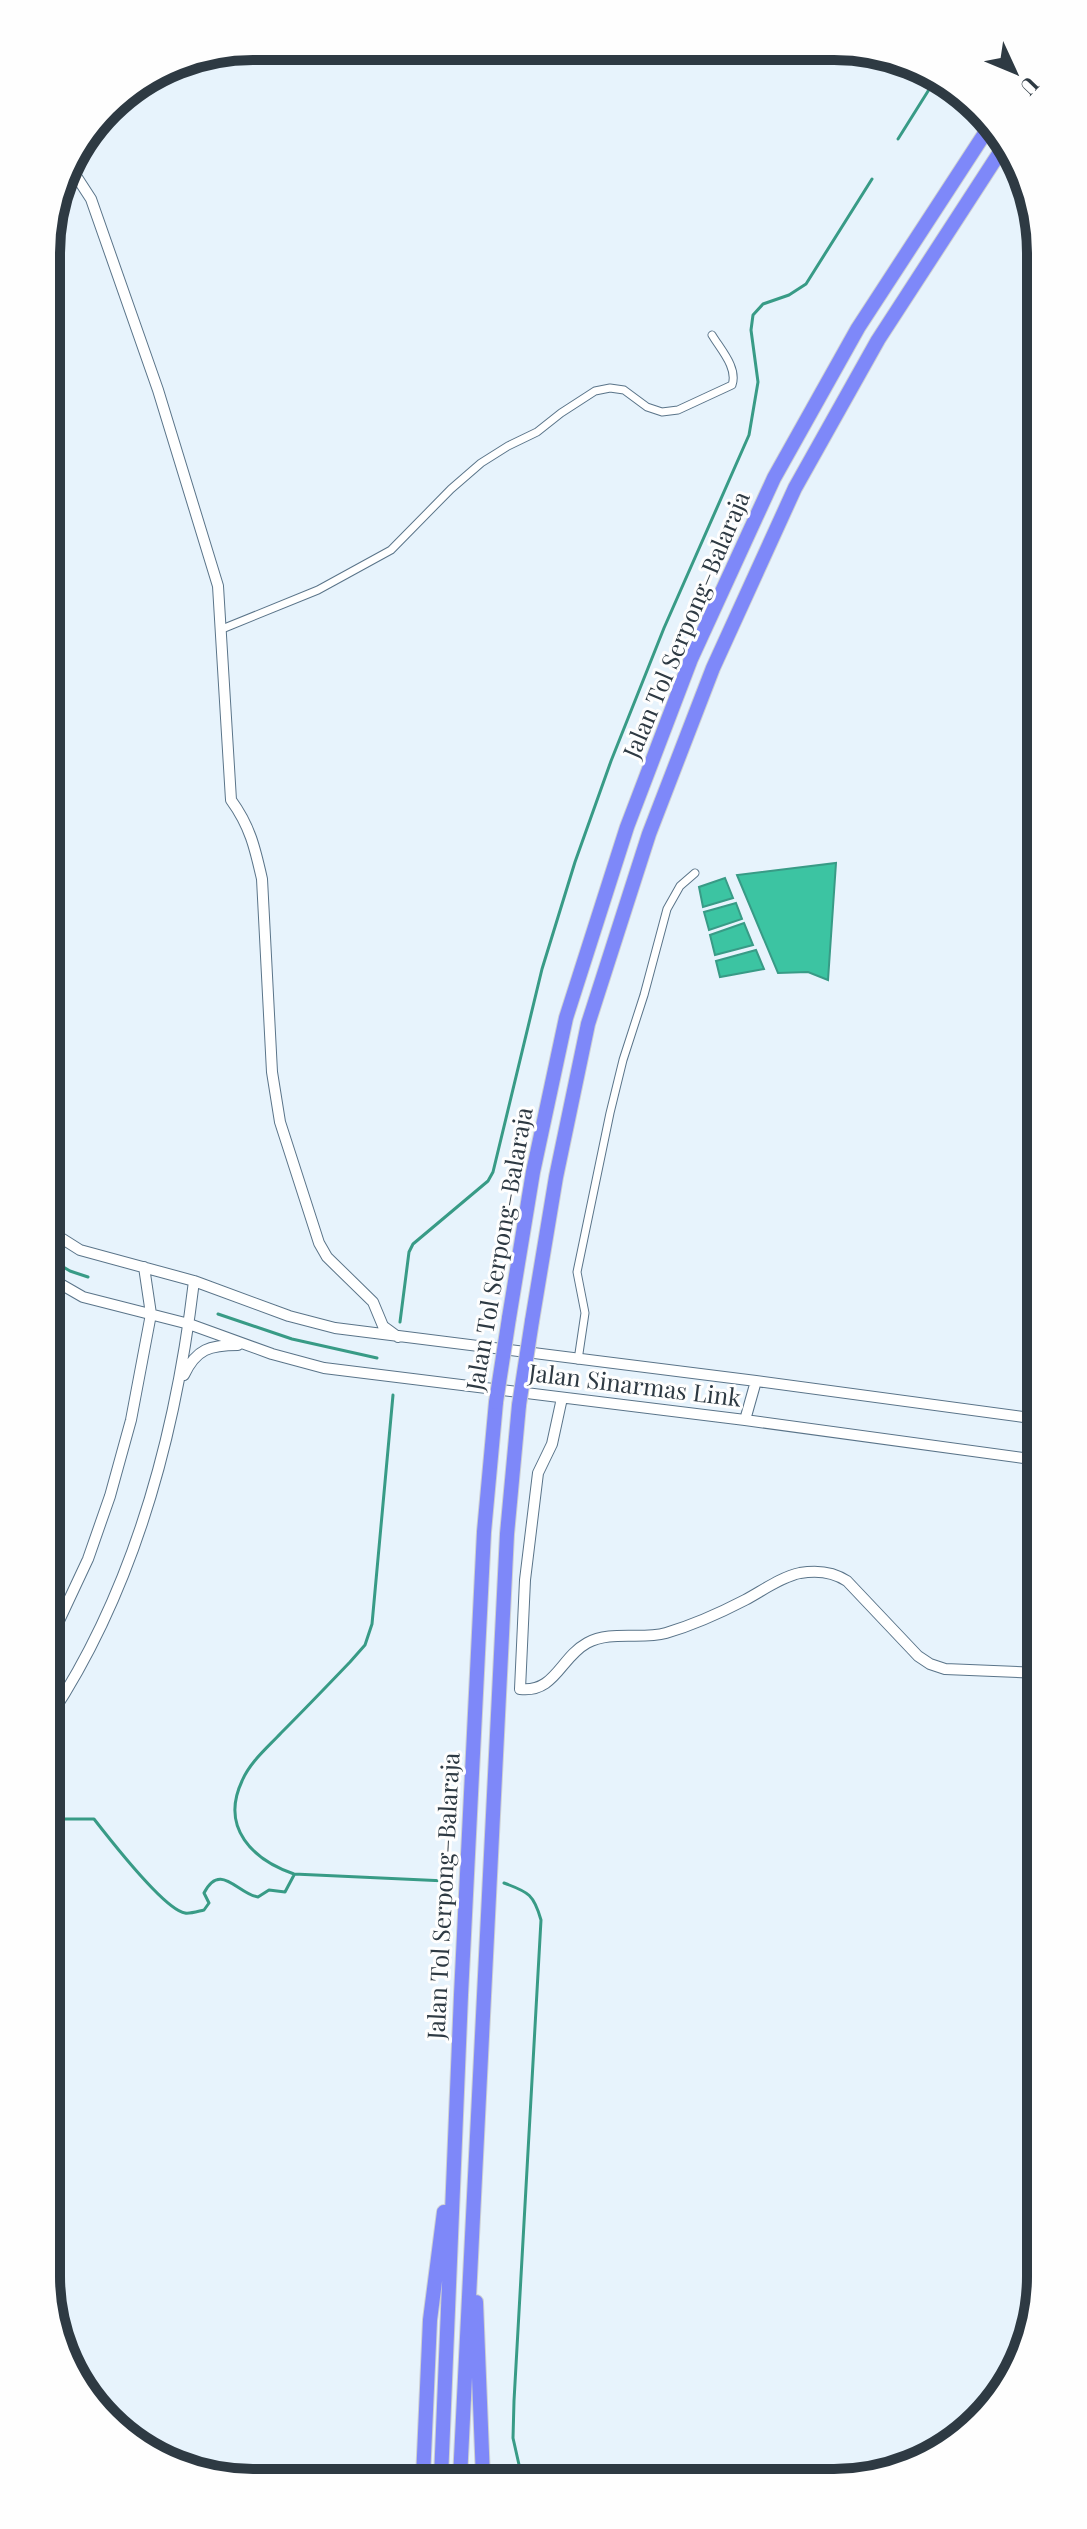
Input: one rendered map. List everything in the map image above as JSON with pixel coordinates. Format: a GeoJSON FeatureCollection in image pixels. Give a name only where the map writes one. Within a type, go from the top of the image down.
{"type":"FeatureCollection","features":[{"type":"Feature","properties":{"kind":"highway","name":"Jalan Tol Serpong–Balaraja"},"geometry":{"type":"LineString","coordinates":[[441,2469],[484,1532],[496,1402],[509,1318],[533,1172],[566,1018],[627,827],[691,659],[774,478],[858,328],[985,134]]}},
{"type":"Feature","properties":{"kind":"highway","name":"Jalan Tol Serpong–Balaraja"},"geometry":{"type":"LineString","coordinates":[[460,2469],[507,1534],[519,1405],[532,1321],[556,1177],[588,1024],[649,834],[713,668],[795,488],[878,340],[999,154]]}},
{"type":"Feature","properties":{"kind":"highway"},"geometry":{"type":"LineString","coordinates":[[423,2469],[430,2320],[456,2116]]}},
{"type":"Feature","properties":{"kind":"highway"},"geometry":{"type":"LineString","coordinates":[[471,2221],[483,2469]]}},
{"type":"Feature","properties":{"kind":"street"},"geometry":{"type":"LineString","coordinates":[[76,176],[91,199],[158,390],[218,586],[231,800],[246,821],[262,879],[272,1072],[280,1122],[319,1243],[327,1257],[373,1302],[383,1326],[398,1337]]}},
{"type":"Feature","properties":{"kind":"street"},"geometry":{"type":"LineString","coordinates":[[222,629],[318,590],[391,550],[481,463],[537,432],[595,391],[610,388],[624,390],[647,407],[662,412],[678,410],[732,385],[735,377],[733,370],[712,335]]}},
{"type":"Feature","properties":{"kind":"street"},"geometry":{"type":"LineString","coordinates":[[578,1360],[585,1313],[577,1272],[610,1113],[667,909],[680,886],[695,873]]}},
{"type":"Feature","properties":{"kind":"street"},"geometry":{"type":"LineString","coordinates":[[60,1237],[80,1250],[144,1267],[151,1314],[131,1420],[110,1496],[88,1559],[60,1619]]}},
{"type":"Feature","properties":{"kind":"street","name":"Jalan Sinarmas Link"},"geometry":{"type":"LineString","coordinates":[[144,1267],[320,1324],[398,1337],[1027,1418]]}},
{"type":"Feature","properties":{"kind":"street"},"geometry":{"type":"LineString","coordinates":[[60,1699],[96,1637],[125,1573],[148,1508],[170,1428],[194,1281]]}},
{"type":"Feature","properties":{"kind":"street","name":"Jalan Sinarmas Link"},"geometry":{"type":"LineString","coordinates":[[60,1284],[83,1297],[189,1324],[324,1368],[1027,1458]]}},
{"type":"Feature","properties":{"kind":"street"},"geometry":{"type":"LineString","coordinates":[[176,1392],[190,1363],[204,1350],[218,1345],[248,1345]]}},
{"type":"Feature","properties":{"kind":"street"},"geometry":{"type":"LineString","coordinates":[[745,1420],[756,1381]]}},
{"type":"Feature","properties":{"kind":"street"},"geometry":{"type":"LineString","coordinates":[[562,1398],[552,1444],[538,1473],[525,1580],[520,1689],[534,1690],[550,1681],[588,1643],[621,1636],[659,1635],[689,1626],[791,1576],[817,1571],[837,1575],[847,1581],[918,1656],[930,1664],[945,1669],[1027,1672]]}},
{"type":"Feature","properties":{"kind":"shaded area"},"geometry":{"type":"Polygon","coordinates":[[[836,863],[828,980],[808,972],[778,973],[737,875],[836,863]]]}},
{"type":"Feature","properties":{"kind":"shaded area"},"geometry":{"type":"Polygon","coordinates":[[[725,878],[733,898],[703,907],[699,887],[725,878]]]}},
{"type":"Feature","properties":{"kind":"shaded area"},"geometry":{"type":"Polygon","coordinates":[[[736,903],[742,919],[709,930],[704,912],[736,903]]]}},
{"type":"Feature","properties":{"kind":"shaded area"},"geometry":{"type":"Polygon","coordinates":[[[744,923],[753,945],[715,955],[710,935],[744,923]]]}},
{"type":"Feature","properties":{"kind":"shaded area"},"geometry":{"type":"Polygon","coordinates":[[[756,950],[764,969],[720,977],[716,961],[756,950]]]}},
{"type":"Feature","properties":{"kind":"waterway"},"geometry":{"type":"LineString","coordinates":[[898,139],[931,87]]}},
{"type":"Feature","properties":{"kind":"waterway"},"geometry":{"type":"LineString","coordinates":[[400,1322],[409,1252],[413,1244],[488,1181],[493,1172],[542,969],[575,862],[664,628],[749,435],[758,382],[751,330],[753,315],[763,304],[789,295],[806,284],[872,179]]}},
{"type":"Feature","properties":{"kind":"waterway"},"geometry":{"type":"LineString","coordinates":[[60,1265],[88,1277]]}},
{"type":"Feature","properties":{"kind":"waterway"},"geometry":{"type":"LineString","coordinates":[[218,1314],[292,1339],[377,1358]]}},
{"type":"Feature","properties":{"kind":"waterway"},"geometry":{"type":"LineString","coordinates":[[393,1395],[372,1624],[365,1645],[254,1761],[242,1781],[235,1813],[244,1840],[254,1851],[294,1874],[446,1881]]}},
{"type":"Feature","properties":{"kind":"waterway"},"geometry":{"type":"LineString","coordinates":[[60,1819],[94,1819],[151,1887],[164,1900],[185,1913],[204,1910],[209,1903],[204,1893],[216,1880],[223,1879],[258,1897],[269,1890],[285,1892],[294,1875]]}},
{"type":"Feature","properties":{"kind":"waterway"},"geometry":{"type":"LineString","coordinates":[[504,1883],[529,1896],[541,1920],[514,2401],[513,2438],[520,2469]]}}]}
